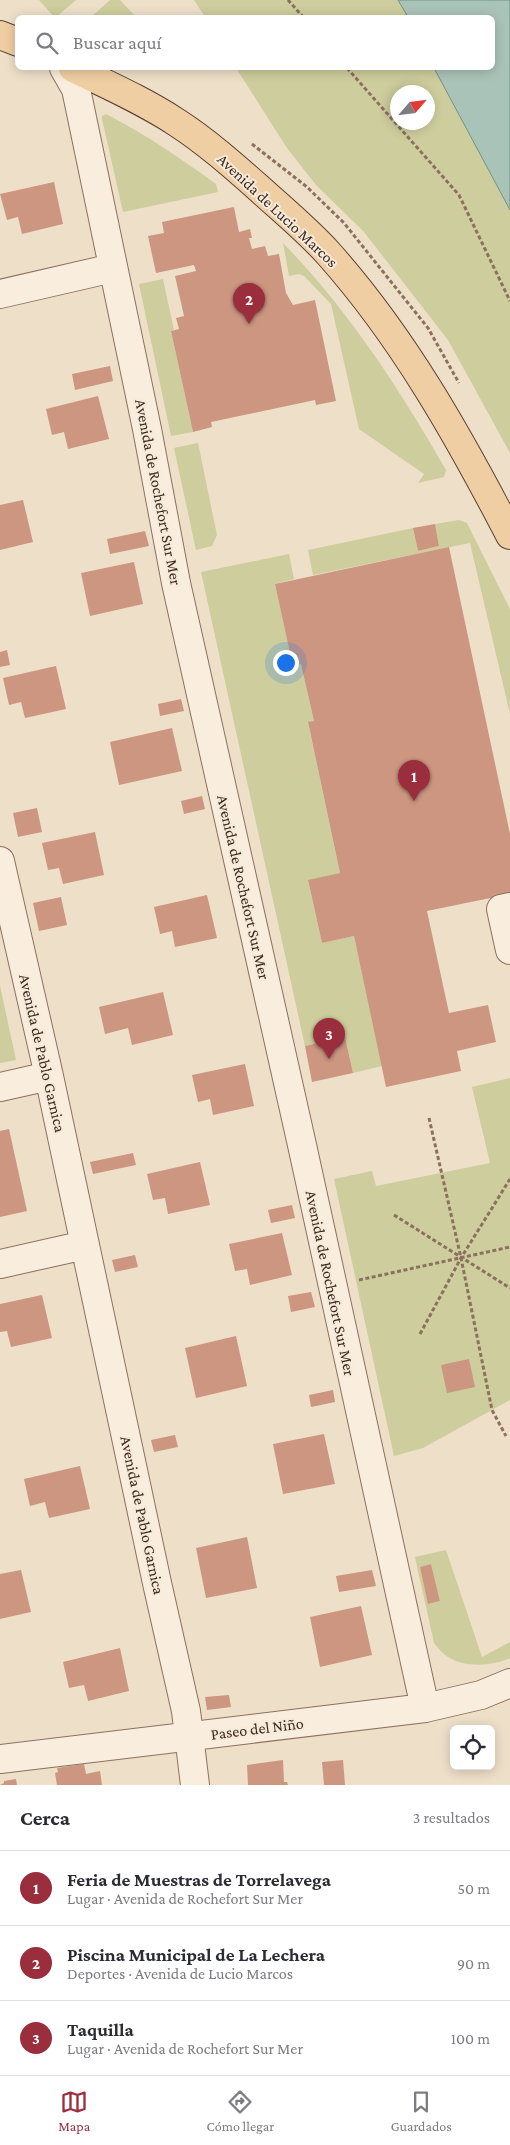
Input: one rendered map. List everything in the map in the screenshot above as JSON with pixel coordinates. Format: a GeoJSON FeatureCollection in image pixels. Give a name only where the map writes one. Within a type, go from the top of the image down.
{"type":"FeatureCollection","features":[{"type":"Feature","properties":{"kind":"main road"},"geometry":{"type":"LineString","coordinates":[[0,35],[15,41]]}},
{"type":"Feature","properties":{"kind":"main road","name":"Avenida de Lucio Marcos"},"geometry":{"type":"LineString","coordinates":[[77,70],[125,93],[176,122],[229,161],[327,252],[374,309],[419,372],[487,490],[510,535]]}},
{"type":"Feature","properties":{"kind":"street","name":"Avenida de Rochefort Sur Mer"},"geometry":{"type":"LineString","coordinates":[[65,70],[76,89],[147,429],[176,583],[425,1708]]}},
{"type":"Feature","properties":{"kind":"street"},"geometry":{"type":"LineString","coordinates":[[0,294],[113,268]]}},
{"type":"Feature","properties":{"kind":"street","name":"Avenida de Pablo Garnica"},"geometry":{"type":"LineString","coordinates":[[0,861],[49,1076],[191,1736],[195,1785]]}},
{"type":"Feature","properties":{"kind":"street"},"geometry":{"type":"LineString","coordinates":[[510,907],[501,909],[510,950]]}},
{"type":"Feature","properties":{"kind":"street"},"geometry":{"type":"LineString","coordinates":[[0,1087],[49,1076]]}},
{"type":"Feature","properties":{"kind":"street"},"geometry":{"type":"LineString","coordinates":[[0,1264],[85,1245]]}},
{"type":"Feature","properties":{"kind":"street","name":"Paseo del Niño"},"geometry":{"type":"LineString","coordinates":[[0,1759],[425,1708],[481,1694],[510,1683]]}},
{"type":"Feature","properties":{"kind":"path"},"geometry":{"type":"LineString","coordinates":[[288,0],[301,15]]}},
{"type":"Feature","properties":{"kind":"path"},"geometry":{"type":"LineString","coordinates":[[350,70],[459,195],[510,301]]}},
{"type":"Feature","properties":{"kind":"path"},"geometry":{"type":"LineString","coordinates":[[429,1118],[461,1258],[492,1410],[506,1436]]}},
{"type":"Feature","properties":{"kind":"path"},"geometry":{"type":"LineString","coordinates":[[420,1334],[461,1258],[510,1180]]}},
{"type":"Feature","properties":{"kind":"path"},"geometry":{"type":"LineString","coordinates":[[394,1215],[510,1288]]}},
{"type":"Feature","properties":{"kind":"path"},"geometry":{"type":"LineString","coordinates":[[332,1285],[510,1247]]}},
{"type":"Feature","properties":{"kind":"green space"},"geometry":{"type":"Polygon","coordinates":[[[39,0],[76,0],[58,15],[52,15],[39,0]]]}},
{"type":"Feature","properties":{"kind":"green space"},"geometry":{"type":"Polygon","coordinates":[[[110,0],[120,0],[134,15],[93,15],[110,0]]]}},
{"type":"Feature","properties":{"kind":"green space"},"geometry":{"type":"Polygon","coordinates":[[[194,0],[398,0],[407,15],[204,15],[194,0]]]}},
{"type":"Feature","properties":{"kind":"green space"},"geometry":{"type":"Polygon","coordinates":[[[237,70],[435,70],[510,210],[510,453],[448,340],[364,232],[316,185],[287,148],[237,70]]]}},
{"type":"Feature","properties":{"kind":"green space"},"geometry":{"type":"Polygon","coordinates":[[[106,114],[148,138],[189,165],[216,184],[218,192],[123,212],[102,119],[102,116],[106,114]]]}},
{"type":"Feature","properties":{"kind":"green space"},"geometry":{"type":"Polygon","coordinates":[[[283,243],[330,296],[372,351],[446,470],[444,477],[418,483],[424,474],[359,429],[331,304],[304,276],[299,274],[289,276],[283,243]]]}},
{"type":"Feature","properties":{"kind":"green space"},"geometry":{"type":"Polygon","coordinates":[[[163,279],[174,330],[171,331],[193,432],[171,436],[139,284],[163,279]]]}},
{"type":"Feature","properties":{"kind":"green space"},"geometry":{"type":"Polygon","coordinates":[[[198,443],[217,535],[212,546],[196,550],[174,448],[198,443]]]}},
{"type":"Feature","properties":{"kind":"green space"},"geometry":{"type":"Polygon","coordinates":[[[459,520],[467,523],[510,609],[510,714],[470,543],[313,575],[308,550],[413,528],[418,551],[439,546],[435,524],[459,520]]]}},
{"type":"Feature","properties":{"kind":"green space"},"geometry":{"type":"Polygon","coordinates":[[[289,554],[294,579],[275,584],[293,666],[301,664],[314,721],[308,723],[340,873],[308,881],[322,943],[354,936],[382,1066],[353,1073],[345,1037],[305,1046],[201,572],[289,554]]]}},
{"type":"Feature","properties":{"kind":"green space"},"geometry":{"type":"Polygon","coordinates":[[[0,986],[16,1060],[0,1063],[0,986]]]}},
{"type":"Feature","properties":{"kind":"green space"},"geometry":{"type":"Polygon","coordinates":[[[510,1078],[510,1400],[423,1448],[394,1456],[334,1179],[372,1171],[376,1186],[490,1163],[472,1087],[510,1078]]]}},
{"type":"Feature","properties":{"kind":"green space"},"geometry":{"type":"Polygon","coordinates":[[[446,1550],[482,1657],[510,1642],[510,1658],[496,1663],[479,1665],[455,1661],[441,1651],[434,1643],[415,1557],[446,1550]],[[431,1564],[420,1567],[429,1604],[440,1601],[431,1564]]]}},
{"type":"Feature","properties":{"kind":"shaded area"},"geometry":{"type":"Polygon","coordinates":[[[398,0],[510,0],[510,210],[435,70],[495,70],[495,15],[407,15],[398,0]]]}},
{"type":"Feature","properties":{"kind":"building"},"geometry":{"type":"Polygon","coordinates":[[[54,182],[63,224],[22,234],[18,217],[7,220],[0,194],[54,182]]]}},
{"type":"Feature","properties":{"kind":"building"},"geometry":{"type":"Polygon","coordinates":[[[234,207],[239,232],[250,229],[252,238],[249,238],[252,249],[265,246],[268,256],[279,254],[286,293],[293,305],[315,300],[336,401],[316,405],[315,400],[211,422],[212,427],[193,432],[171,331],[179,329],[176,318],[184,316],[175,276],[196,271],[194,265],[156,273],[148,236],[164,233],[162,222],[234,207]]]}},
{"type":"Feature","properties":{"kind":"building"},"geometry":{"type":"Polygon","coordinates":[[[110,366],[113,381],[75,390],[72,374],[110,366]]]}},
{"type":"Feature","properties":{"kind":"building"},"geometry":{"type":"Polygon","coordinates":[[[98,396],[109,439],[68,449],[64,432],[52,435],[46,409],[98,396]]]}},
{"type":"Feature","properties":{"kind":"building"},"geometry":{"type":"Polygon","coordinates":[[[23,500],[33,542],[0,550],[0,505],[23,500]]]}},
{"type":"Feature","properties":{"kind":"building"},"geometry":{"type":"Polygon","coordinates":[[[435,524],[439,546],[418,551],[413,528],[435,524]]]}},
{"type":"Feature","properties":{"kind":"building"},"geometry":{"type":"Polygon","coordinates":[[[145,531],[149,546],[110,554],[107,539],[145,531]]]}},
{"type":"Feature","properties":{"kind":"building"},"geometry":{"type":"Polygon","coordinates":[[[449,547],[510,834],[510,894],[427,911],[449,1013],[488,1005],[496,1042],[457,1051],[461,1071],[386,1087],[354,936],[322,943],[308,880],[340,873],[308,722],[314,721],[301,664],[293,667],[275,584],[449,547]]]}},
{"type":"Feature","properties":{"kind":"building"},"geometry":{"type":"Polygon","coordinates":[[[134,562],[143,604],[90,616],[81,573],[134,562]]]}},
{"type":"Feature","properties":{"kind":"building"},"geometry":{"type":"Polygon","coordinates":[[[7,650],[10,665],[0,667],[0,652],[7,650]]]}},
{"type":"Feature","properties":{"kind":"building"},"geometry":{"type":"Polygon","coordinates":[[[56,666],[66,709],[25,718],[21,702],[9,705],[3,678],[56,666]]]}},
{"type":"Feature","properties":{"kind":"building"},"geometry":{"type":"Polygon","coordinates":[[[181,699],[184,711],[160,716],[158,704],[181,699]]]}},
{"type":"Feature","properties":{"kind":"building"},"geometry":{"type":"Polygon","coordinates":[[[172,728],[182,771],[119,785],[110,742],[172,728]]]}},
{"type":"Feature","properties":{"kind":"building"},"geometry":{"type":"Polygon","coordinates":[[[202,796],[205,809],[184,814],[181,801],[202,796]]]}},
{"type":"Feature","properties":{"kind":"building"},"geometry":{"type":"Polygon","coordinates":[[[37,808],[42,832],[18,837],[13,813],[37,808]]]}},
{"type":"Feature","properties":{"kind":"building"},"geometry":{"type":"Polygon","coordinates":[[[95,832],[104,875],[63,884],[59,868],[48,870],[42,843],[95,832]]]}},
{"type":"Feature","properties":{"kind":"building"},"geometry":{"type":"Polygon","coordinates":[[[207,895],[217,938],[175,947],[172,931],[160,934],[154,907],[207,895]]]}},
{"type":"Feature","properties":{"kind":"building"},"geometry":{"type":"Polygon","coordinates":[[[61,897],[67,925],[39,931],[33,903],[61,897]]]}},
{"type":"Feature","properties":{"kind":"building"},"geometry":{"type":"Polygon","coordinates":[[[163,992],[173,1035],[132,1045],[128,1028],[105,1034],[99,1007],[163,992]]]}},
{"type":"Feature","properties":{"kind":"building"},"geometry":{"type":"Polygon","coordinates":[[[345,1037],[353,1073],[312,1082],[305,1046],[345,1037]]]}},
{"type":"Feature","properties":{"kind":"building"},"geometry":{"type":"Polygon","coordinates":[[[245,1064],[254,1106],[213,1115],[210,1099],[198,1102],[192,1075],[245,1064]]]}},
{"type":"Feature","properties":{"kind":"building"},"geometry":{"type":"Polygon","coordinates":[[[9,1129],[27,1211],[0,1217],[0,1131],[9,1129]]]}},
{"type":"Feature","properties":{"kind":"building"},"geometry":{"type":"Polygon","coordinates":[[[133,1153],[136,1165],[93,1174],[90,1162],[133,1153]]]}},
{"type":"Feature","properties":{"kind":"building"},"geometry":{"type":"Polygon","coordinates":[[[200,1162],[210,1205],[168,1214],[165,1198],[153,1200],[147,1174],[200,1162]]]}},
{"type":"Feature","properties":{"kind":"building"},"geometry":{"type":"Polygon","coordinates":[[[292,1205],[295,1218],[271,1223],[268,1210],[292,1205]]]}},
{"type":"Feature","properties":{"kind":"building"},"geometry":{"type":"Polygon","coordinates":[[[282,1233],[292,1275],[250,1285],[247,1269],[235,1271],[229,1244],[282,1233]]]}},
{"type":"Feature","properties":{"kind":"building"},"geometry":{"type":"Polygon","coordinates":[[[135,1255],[138,1267],[115,1272],[112,1260],[135,1255]]]}},
{"type":"Feature","properties":{"kind":"building"},"geometry":{"type":"Polygon","coordinates":[[[311,1292],[315,1307],[291,1312],[288,1296],[311,1292]]]}},
{"type":"Feature","properties":{"kind":"building"},"geometry":{"type":"Polygon","coordinates":[[[42,1295],[52,1338],[11,1347],[7,1331],[0,1332],[0,1304],[42,1295]]]}},
{"type":"Feature","properties":{"kind":"building"},"geometry":{"type":"Polygon","coordinates":[[[236,1336],[247,1386],[196,1398],[185,1348],[236,1336]]]}},
{"type":"Feature","properties":{"kind":"building"},"geometry":{"type":"Polygon","coordinates":[[[469,1359],[475,1387],[447,1393],[441,1365],[469,1359]]]}},
{"type":"Feature","properties":{"kind":"building"},"geometry":{"type":"Polygon","coordinates":[[[333,1390],[335,1402],[311,1407],[309,1395],[333,1390]]]}},
{"type":"Feature","properties":{"kind":"building"},"geometry":{"type":"Polygon","coordinates":[[[324,1434],[335,1484],[283,1494],[273,1444],[324,1434]]]}},
{"type":"Feature","properties":{"kind":"building"},"geometry":{"type":"Polygon","coordinates":[[[175,1435],[178,1447],[154,1452],[151,1440],[175,1435]]]}},
{"type":"Feature","properties":{"kind":"building"},"geometry":{"type":"Polygon","coordinates":[[[80,1466],[90,1509],[49,1518],[45,1502],[30,1506],[24,1479],[80,1466]]]}},
{"type":"Feature","properties":{"kind":"building"},"geometry":{"type":"Polygon","coordinates":[[[247,1537],[257,1588],[206,1598],[196,1548],[247,1537]]]}},
{"type":"Feature","properties":{"kind":"building"},"geometry":{"type":"Polygon","coordinates":[[[431,1564],[440,1601],[428,1604],[420,1567],[431,1564]]]}},
{"type":"Feature","properties":{"kind":"building"},"geometry":{"type":"Polygon","coordinates":[[[21,1570],[31,1612],[0,1619],[0,1574],[21,1570]]]}},
{"type":"Feature","properties":{"kind":"building"},"geometry":{"type":"Polygon","coordinates":[[[372,1570],[376,1586],[339,1592],[336,1576],[372,1570]]]}},
{"type":"Feature","properties":{"kind":"building"},"geometry":{"type":"Polygon","coordinates":[[[361,1606],[372,1655],[320,1667],[310,1617],[361,1606]]]}},
{"type":"Feature","properties":{"kind":"building"},"geometry":{"type":"Polygon","coordinates":[[[120,1648],[129,1691],[88,1701],[84,1685],[69,1688],[63,1662],[120,1648]]]}},
{"type":"Feature","properties":{"kind":"building"},"geometry":{"type":"Polygon","coordinates":[[[229,1695],[231,1707],[207,1710],[205,1697],[229,1695]]]}},
{"type":"Feature","properties":{"kind":"building"},"geometry":{"type":"Polygon","coordinates":[[[283,1760],[284,1782],[287,1782],[288,1785],[248,1785],[247,1765],[283,1760]]]}},
{"type":"Feature","properties":{"kind":"building"},"geometry":{"type":"Polygon","coordinates":[[[343,1760],[345,1785],[324,1785],[322,1762],[343,1760]]]}},
{"type":"Feature","properties":{"kind":"building"},"geometry":{"type":"Polygon","coordinates":[[[84,1764],[86,1774],[100,1771],[102,1785],[57,1785],[55,1773],[58,1772],[57,1768],[84,1764]]]}},
{"type":"Feature","properties":{"kind":"building"},"geometry":{"type":"Polygon","coordinates":[[[16,1779],[17,1785],[0,1785],[4,1781],[16,1779]]]}},
{"type":"Feature","properties":{"kind":"place","name":"Piscina Municipal de La Lechera"},"geometry":{"type":"Point","coordinates":[249,324]}},
{"type":"Feature","properties":{"kind":"place","name":"Feria de Muestras de Torrelavega"},"geometry":{"type":"Point","coordinates":[414,801]}},
{"type":"Feature","properties":{"kind":"place","name":"Taquilla"},"geometry":{"type":"Point","coordinates":[329,1059]}}]}
